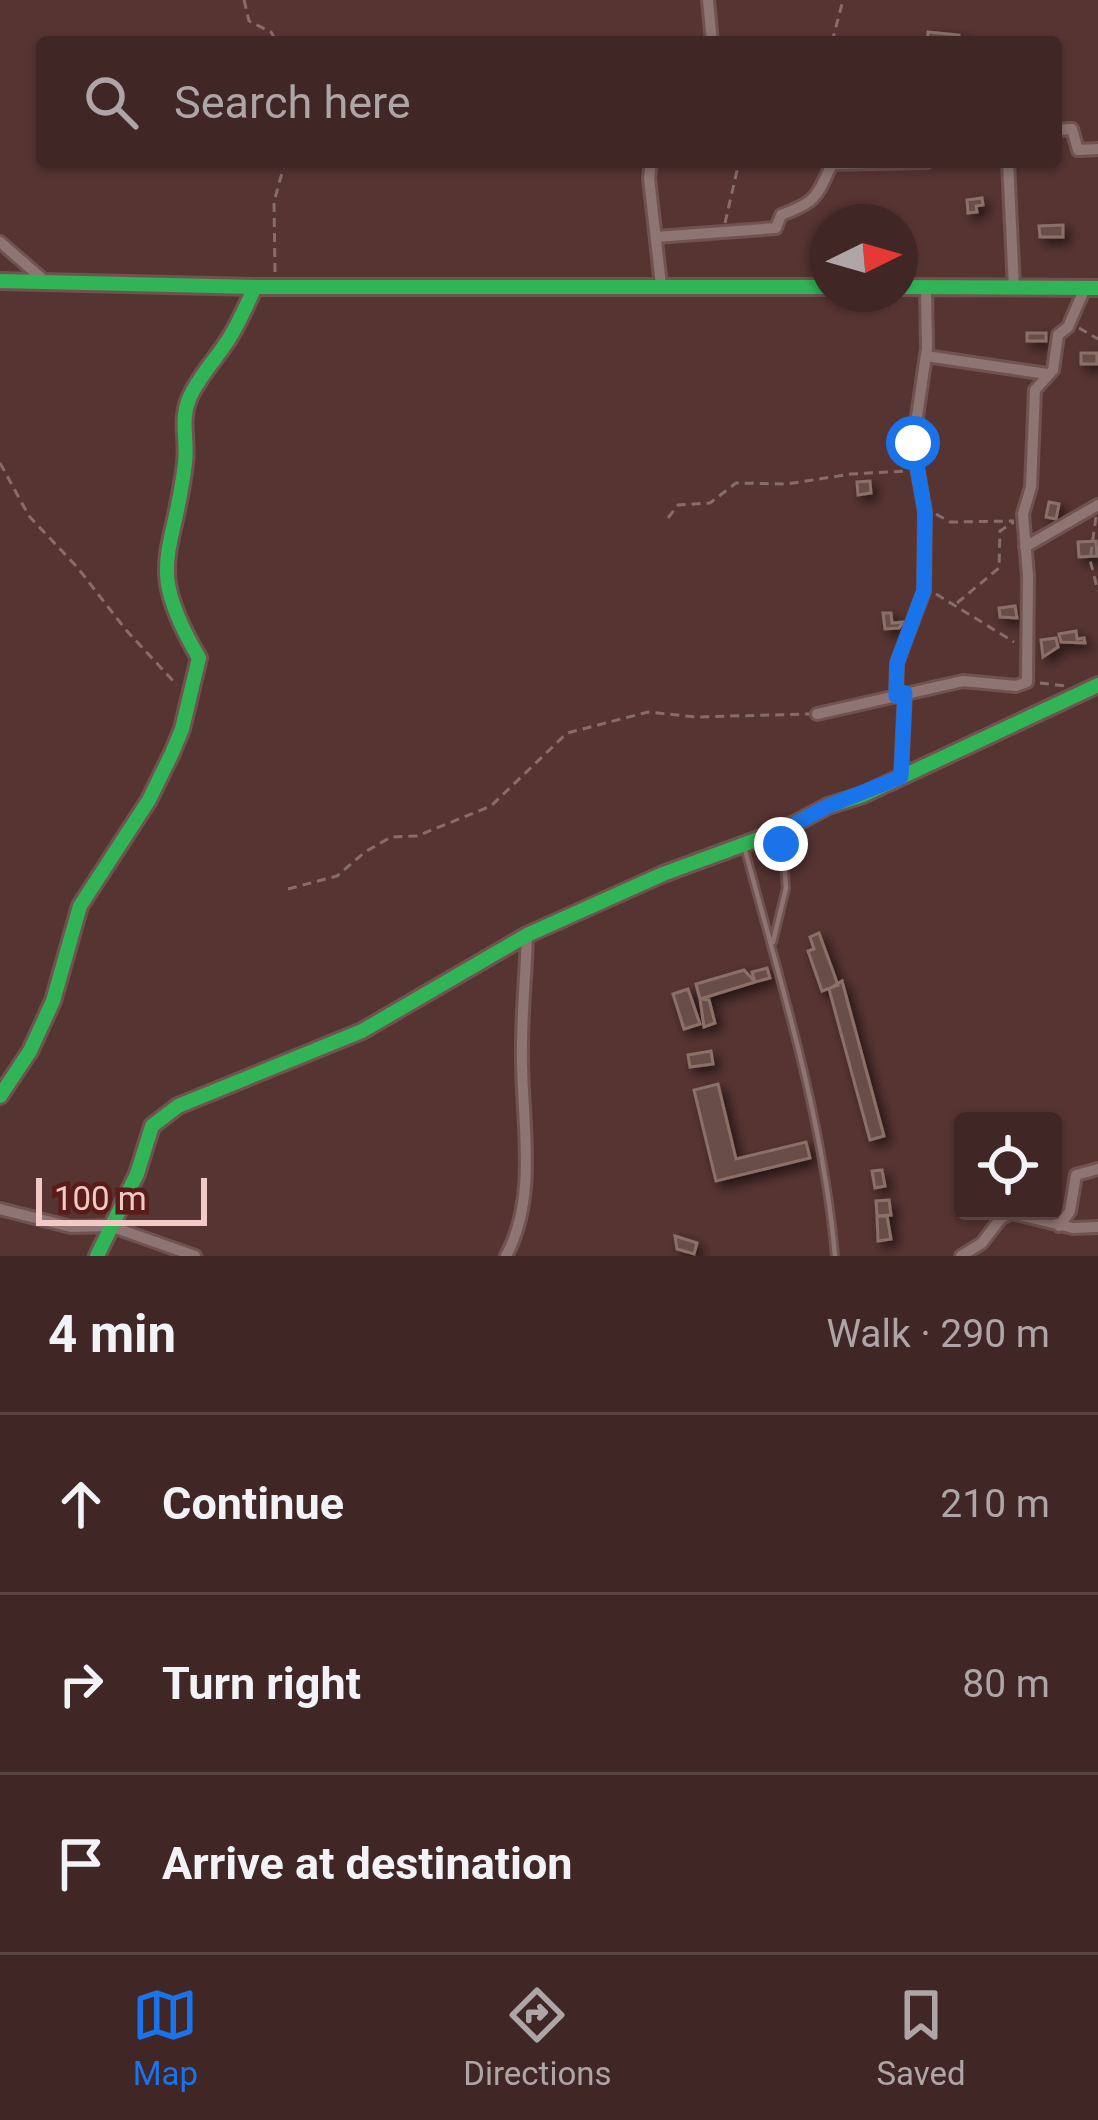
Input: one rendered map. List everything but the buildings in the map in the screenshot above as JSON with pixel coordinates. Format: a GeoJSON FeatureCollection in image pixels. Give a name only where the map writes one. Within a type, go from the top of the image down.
{"type":"FeatureCollection","features":[{"type":"Feature","properties":{"kind":"street"},"geometry":{"type":"LineString","coordinates":[[708,0],[711,36]]}},
{"type":"Feature","properties":{"kind":"street"},"geometry":{"type":"LineString","coordinates":[[1062,130],[1072,129],[1078,150],[1098,149]]}},
{"type":"Feature","properties":{"kind":"street"},"geometry":{"type":"LineString","coordinates":[[650,168],[661,285]]}},
{"type":"Feature","properties":{"kind":"street"},"geometry":{"type":"LineString","coordinates":[[656,237],[776,228],[781,215],[822,192],[829,168]]}},
{"type":"Feature","properties":{"kind":"street"},"geometry":{"type":"LineString","coordinates":[[1008,168],[1014,288]]}},
{"type":"Feature","properties":{"kind":"street"},"geometry":{"type":"LineString","coordinates":[[0,242],[45,281]]}},
{"type":"Feature","properties":{"kind":"street"},"geometry":{"type":"LineString","coordinates":[[0,281],[810,287]]}},
{"type":"Feature","properties":{"kind":"street"},"geometry":{"type":"LineString","coordinates":[[0,1096],[30,1051],[53,1001],[80,906],[149,800],[182,730],[200,658],[170,604],[166,572],[186,460],[183,423],[190,397],[222,352],[255,286]]}},
{"type":"Feature","properties":{"kind":"street"},"geometry":{"type":"LineString","coordinates":[[918,288],[1092,288]]}},
{"type":"Feature","properties":{"kind":"street"},"geometry":{"type":"LineString","coordinates":[[901,777],[897,663],[924,590],[924,508],[914,428],[926,356],[926,288]]}},
{"type":"Feature","properties":{"kind":"street"},"geometry":{"type":"LineString","coordinates":[[817,714],[963,682],[1016,686],[1027,682],[1025,547],[1019,520],[1031,487],[1035,390],[1050,374],[1058,335],[1092,288]]}},
{"type":"Feature","properties":{"kind":"street"},"geometry":{"type":"LineString","coordinates":[[926,356],[1050,374]]}},
{"type":"Feature","properties":{"kind":"street"},"geometry":{"type":"LineString","coordinates":[[1025,547],[1097,506]]}},
{"type":"Feature","properties":{"kind":"street"},"geometry":{"type":"LineString","coordinates":[[97,1256],[137,1174],[152,1126],[178,1106],[362,1031],[527,935],[663,874],[784,830],[1095,687]]}},
{"type":"Feature","properties":{"kind":"street"},"geometry":{"type":"LineString","coordinates":[[903,759],[917,769]]}},
{"type":"Feature","properties":{"kind":"street"},"geometry":{"type":"LineString","coordinates":[[506,1256],[515,1239],[526,1173],[522,1046],[527,935]]}},
{"type":"Feature","properties":{"kind":"street"},"geometry":{"type":"LineString","coordinates":[[1059,1226],[1070,1211],[1076,1175],[1098,1169]]}},
{"type":"Feature","properties":{"kind":"street"},"geometry":{"type":"LineString","coordinates":[[0,1209],[71,1227],[110,1226],[186,1255]]}},
{"type":"Feature","properties":{"kind":"street"},"geometry":{"type":"LineString","coordinates":[[961,1256],[982,1243],[1001,1217],[1012,1213],[1059,1226],[1098,1227]]}},
{"type":"Feature","properties":{"kind":"lane"},"geometry":{"type":"LineString","coordinates":[[771,947],[787,888],[781,844],[784,830]]}},
{"type":"Feature","properties":{"kind":"lane"},"geometry":{"type":"LineString","coordinates":[[744,844],[805,1071],[835,1256]]}},
{"type":"Feature","properties":{"kind":"path"},"geometry":{"type":"LineString","coordinates":[[244,0],[249,21],[273,36]]}},
{"type":"Feature","properties":{"kind":"path"},"geometry":{"type":"LineString","coordinates":[[834,36],[843,0]]}},
{"type":"Feature","properties":{"kind":"path"},"geometry":{"type":"LineString","coordinates":[[277,286],[274,202],[283,168]]}},
{"type":"Feature","properties":{"kind":"path"},"geometry":{"type":"LineString","coordinates":[[723,230],[738,168]]}},
{"type":"Feature","properties":{"kind":"path"},"geometry":{"type":"LineString","coordinates":[[1071,322],[1098,340]]}},
{"type":"Feature","properties":{"kind":"path"},"geometry":{"type":"LineString","coordinates":[[0,463],[28,516],[189,698]]}},
{"type":"Feature","properties":{"kind":"path"},"geometry":{"type":"LineString","coordinates":[[668,518],[677,505],[710,502],[733,484],[787,484],[917,470]]}},
{"type":"Feature","properties":{"kind":"path"},"geometry":{"type":"LineString","coordinates":[[1097,506],[1090,560],[1098,591]]}},
{"type":"Feature","properties":{"kind":"path"},"geometry":{"type":"LineString","coordinates":[[924,508],[950,522],[1019,520]]}},
{"type":"Feature","properties":{"kind":"path"},"geometry":{"type":"LineString","coordinates":[[955,604],[999,568],[1000,531],[1019,520]]}},
{"type":"Feature","properties":{"kind":"path"},"geometry":{"type":"LineString","coordinates":[[924,590],[955,604],[1029,654]]}},
{"type":"Feature","properties":{"kind":"path"},"geometry":{"type":"LineString","coordinates":[[1027,682],[1095,687]]}},
{"type":"Feature","properties":{"kind":"path"},"geometry":{"type":"LineString","coordinates":[[288,889],[337,876],[364,852],[391,837],[417,836],[491,806],[567,733],[647,712],[691,717],[817,714]]}},
{"type":"Feature","properties":{"kind":"traffic: fast"},"geometry":{"type":"LineString","coordinates":[[0,281],[255,287],[810,287]]}},
{"type":"Feature","properties":{"kind":"traffic: fast"},"geometry":{"type":"LineString","coordinates":[[0,1096],[30,1051],[53,1001],[80,906],[149,800],[182,729],[199,658],[172,601],[167,561],[185,463],[185,415],[193,391],[230,337],[255,287]]}},
{"type":"Feature","properties":{"kind":"traffic: fast"},"geometry":{"type":"LineString","coordinates":[[918,287],[1098,288]]}},
{"type":"Feature","properties":{"kind":"traffic: fast"},"geometry":{"type":"LineString","coordinates":[[97,1256],[137,1174],[152,1126],[178,1106],[362,1031],[527,935],[663,874],[863,795],[1098,685]]}},
{"type":"Feature","properties":{"kind":"route"},"geometry":{"type":"LineString","coordinates":[[781,844],[784,830],[828,806],[901,777],[905,693],[896,696],[895,672],[925,580],[925,512],[913,443]]}}]}
